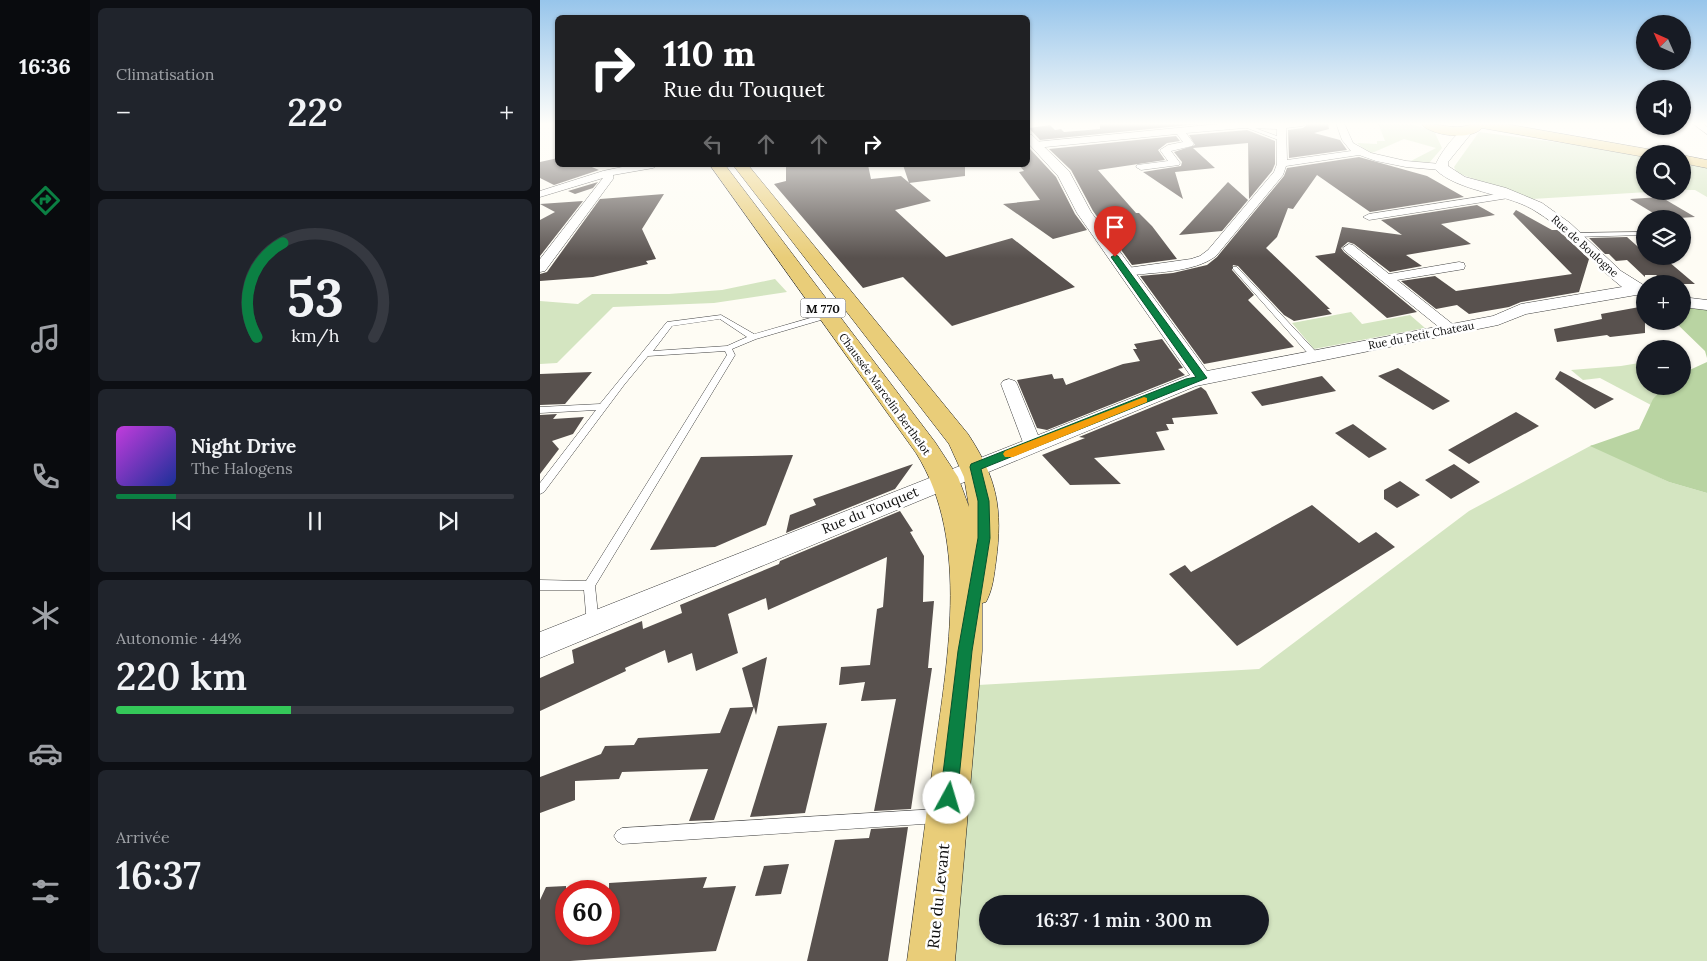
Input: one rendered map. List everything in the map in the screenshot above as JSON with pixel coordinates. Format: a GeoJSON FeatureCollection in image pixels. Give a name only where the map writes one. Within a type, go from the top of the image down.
{"type":"FeatureCollection","features":[{"type":"Feature","properties":{"kind":"main road","name":"Chaussée Marcelin Berthelot"},"geometry":{"type":"LineString","coordinates":[[719,168],[926,448],[945,479]]}},
{"type":"Feature","properties":{"kind":"main road","name":"Chaussée Marcelin Berthelot"},"geometry":{"type":"LineString","coordinates":[[742,168],[959,440],[975,467]]}},
{"type":"Feature","properties":{"kind":"main road","name":"Rue du Levant"},"geometry":{"type":"LineString","coordinates":[[931,961],[965,651],[984,538],[983,501],[975,467]]}},
{"type":"Feature","properties":{"kind":"main road","name":"Rue du Levant"},"geometry":{"type":"LineString","coordinates":[[945,479],[952,498],[962,551],[966,617],[965,651]]}},
{"type":"Feature","properties":{"kind":"street"},"geometry":{"type":"LineString","coordinates":[[540,194],[607,173],[637,168]]}},
{"type":"Feature","properties":{"kind":"street"},"geometry":{"type":"LineString","coordinates":[[1058,168],[1064,174],[1084,213],[1202,378]]}},
{"type":"Feature","properties":{"kind":"street"},"geometry":{"type":"LineString","coordinates":[[1125,272],[1193,263],[1208,257],[1280,173],[1281,168]]}},
{"type":"Feature","properties":{"kind":"street","name":"Rue de Boulogne"},"geometry":{"type":"LineString","coordinates":[[1442,168],[1456,178],[1511,195],[1550,214],[1612,272],[1636,288]]}},
{"type":"Feature","properties":{"kind":"street"},"geometry":{"type":"LineString","coordinates":[[540,268],[609,177],[607,173]]}},
{"type":"Feature","properties":{"kind":"street"},"geometry":{"type":"LineString","coordinates":[[1369,217],[1511,195]]}},
{"type":"Feature","properties":{"kind":"street"},"geometry":{"type":"LineString","coordinates":[[1350,248],[1450,329]]}},
{"type":"Feature","properties":{"kind":"street"},"geometry":{"type":"LineString","coordinates":[[1387,278],[1459,266]]}},
{"type":"Feature","properties":{"kind":"street","name":"Rue du Petit Chateau"},"geometry":{"type":"LineString","coordinates":[[1202,378],[1502,319],[1521,309],[1636,292]]}},
{"type":"Feature","properties":{"kind":"street"},"geometry":{"type":"LineString","coordinates":[[1691,303],[1707,305]]}},
{"type":"Feature","properties":{"kind":"street","name":"Rue du Touquet"},"geometry":{"type":"LineString","coordinates":[[540,645],[945,479],[1190,381],[1202,378]]}},
{"type":"Feature","properties":{"kind":"street"},"geometry":{"type":"LineString","coordinates":[[1009,384],[1033,445]]}},
{"type":"Feature","properties":{"kind":"lane"},"geometry":{"type":"LineString","coordinates":[[1574,235],[1636,233]]}},
{"type":"Feature","properties":{"kind":"lane"},"geometry":{"type":"LineString","coordinates":[[1235,268],[1316,356]]}},
{"type":"Feature","properties":{"kind":"lane"},"geometry":{"type":"LineString","coordinates":[[646,354],[728,348],[753,337],[828,315]]}},
{"type":"Feature","properties":{"kind":"lane"},"geometry":{"type":"LineString","coordinates":[[540,490],[603,407],[670,324],[721,317],[753,337]]}},
{"type":"Feature","properties":{"kind":"lane"},"geometry":{"type":"LineString","coordinates":[[593,624],[588,586],[731,355],[728,348]]}},
{"type":"Feature","properties":{"kind":"lane"},"geometry":{"type":"LineString","coordinates":[[540,410],[603,407]]}},
{"type":"Feature","properties":{"kind":"lane"},"geometry":{"type":"LineString","coordinates":[[540,585],[588,586]]}},
{"type":"Feature","properties":{"kind":"lane"},"geometry":{"type":"LineString","coordinates":[[622,836],[947,816]]}},
{"type":"Feature","properties":{"kind":"green space"},"geometry":{"type":"Polygon","coordinates":[[[1454,168],[1636,168],[1636,193],[1532,199],[1457,173],[1454,168]]]}},
{"type":"Feature","properties":{"kind":"green space"},"geometry":{"type":"Polygon","coordinates":[[[1691,168],[1707,168],[1707,197],[1695,190],[1691,190],[1691,168]]]}},
{"type":"Feature","properties":{"kind":"green space"},"geometry":{"type":"Polygon","coordinates":[[[775,279],[787,292],[714,303],[613,307],[557,363],[540,364],[540,301],[578,304],[592,294],[669,294],[722,290],[775,279]]]}},
{"type":"Feature","properties":{"kind":"green space"},"geometry":{"type":"Polygon","coordinates":[[[1691,307],[1707,308],[1707,358],[1705,351],[1683,330],[1691,330],[1691,307]]]}},
{"type":"Feature","properties":{"kind":"green space"},"geometry":{"type":"Polygon","coordinates":[[[1351,312],[1362,324],[1410,315],[1425,328],[1314,349],[1292,323],[1351,312]]]}},
{"type":"Feature","properties":{"kind":"green space"},"geometry":{"type":"Polygon","coordinates":[[[1707,362],[1707,493],[1669,482],[1590,446],[1639,429],[1657,395],[1691,395],[1691,369],[1707,362]]]}},
{"type":"Feature","properties":{"kind":"green space"},"geometry":{"type":"Polygon","coordinates":[[[1636,364],[1636,395],[1658,395],[1651,405],[1600,378],[1583,380],[1571,370],[1636,364]]]}},
{"type":"Feature","properties":{"kind":"green space"},"geometry":{"type":"Polygon","coordinates":[[[1592,445],[1669,482],[1707,493],[1707,961],[948,961],[978,685],[1259,669],[1469,511],[1592,445]]]}},
{"type":"Feature","properties":{"kind":"building"},"geometry":{"type":"Polygon","coordinates":[[[540,168],[594,168],[599,170],[554,185],[540,178],[540,168]]]}},
{"type":"Feature","properties":{"kind":"building"},"geometry":{"type":"Polygon","coordinates":[[[786,168],[869,168],[871,179],[901,176],[931,201],[895,210],[946,257],[1012,238],[1075,287],[952,326],[903,277],[863,288],[774,184],[786,181],[786,168]]]}},
{"type":"Feature","properties":{"kind":"building"},"geometry":{"type":"Polygon","coordinates":[[[904,168],[965,168],[965,176],[909,183],[904,168]]]}},
{"type":"Feature","properties":{"kind":"building"},"geometry":{"type":"Polygon","coordinates":[[[1021,168],[1048,168],[1056,177],[1075,214],[1087,230],[1053,239],[1003,204],[1040,200],[1019,172],[1024,171],[1021,168]]]}},
{"type":"Feature","properties":{"kind":"building"},"geometry":{"type":"Polygon","coordinates":[[[1069,168],[1112,168],[1098,170],[1136,213],[1139,213],[1152,226],[1177,259],[1132,265],[1093,211],[1069,168]]]}},
{"type":"Feature","properties":{"kind":"building"},"geometry":{"type":"Polygon","coordinates":[[[1169,168],[1215,168],[1175,172],[1183,199],[1143,172],[1169,168]]]}},
{"type":"Feature","properties":{"kind":"building"},"geometry":{"type":"Polygon","coordinates":[[[1248,168],[1273,168],[1272,171],[1249,199],[1248,168]]]}},
{"type":"Feature","properties":{"kind":"building"},"geometry":{"type":"Polygon","coordinates":[[[1287,168],[1398,168],[1427,176],[1464,197],[1370,212],[1317,175],[1293,209],[1288,208],[1277,237],[1266,248],[1330,309],[1327,309],[1332,314],[1294,321],[1284,315],[1238,266],[1233,265],[1232,270],[1254,295],[1248,300],[1294,347],[1204,364],[1140,276],[1173,273],[1207,265],[1217,257],[1284,176],[1287,168]]]}},
{"type":"Feature","properties":{"kind":"building"},"geometry":{"type":"Polygon","coordinates":[[[598,182],[593,188],[575,194],[568,191],[598,182]]]}},
{"type":"Feature","properties":{"kind":"building"},"geometry":{"type":"Polygon","coordinates":[[[1228,182],[1248,200],[1222,231],[1179,235],[1228,182]]]}},
{"type":"Feature","properties":{"kind":"building"},"geometry":{"type":"Polygon","coordinates":[[[664,194],[642,229],[656,259],[646,261],[648,264],[593,277],[540,281],[540,274],[547,272],[600,199],[664,194]]]}},
{"type":"Feature","properties":{"kind":"building"},"geometry":{"type":"Polygon","coordinates":[[[1630,199],[1666,200],[1683,210],[1648,210],[1630,199]]]}},
{"type":"Feature","properties":{"kind":"building"},"geometry":{"type":"Polygon","coordinates":[[[583,201],[540,256],[540,220],[555,212],[540,204],[583,201]]]}},
{"type":"Feature","properties":{"kind":"building"},"geometry":{"type":"Polygon","coordinates":[[[1477,205],[1495,215],[1441,224],[1471,244],[1406,255],[1422,266],[1390,272],[1354,244],[1348,242],[1341,248],[1417,312],[1387,318],[1315,256],[1335,253],[1342,227],[1402,235],[1381,220],[1477,205]]]}},
{"type":"Feature","properties":{"kind":"building"},"geometry":{"type":"Polygon","coordinates":[[[1516,210],[1552,230],[1558,230],[1589,259],[1579,292],[1521,302],[1509,307],[1469,314],[1457,305],[1436,309],[1401,281],[1435,276],[1456,291],[1572,274],[1513,214],[1516,210]]]}},
{"type":"Feature","properties":{"kind":"building"},"geometry":{"type":"Polygon","coordinates":[[[1627,237],[1636,245],[1636,265],[1673,265],[1684,275],[1643,275],[1627,260],[1616,261],[1609,254],[1605,254],[1589,238],[1627,237]]]}},
{"type":"Feature","properties":{"kind":"building"},"geometry":{"type":"Polygon","coordinates":[[[1636,308],[1636,330],[1645,330],[1645,333],[1610,337],[1607,335],[1557,342],[1554,329],[1602,319],[1601,314],[1636,308]]]}},
{"type":"Feature","properties":{"kind":"building"},"geometry":{"type":"Polygon","coordinates":[[[1162,339],[1183,368],[1178,369],[1185,375],[1047,430],[1037,428],[1017,380],[1052,374],[1054,379],[1063,378],[1066,385],[1123,364],[1140,361],[1133,349],[1137,349],[1134,344],[1162,339]]]}},
{"type":"Feature","properties":{"kind":"building"},"geometry":{"type":"Polygon","coordinates":[[[1398,368],[1450,401],[1433,410],[1378,376],[1398,368]]]}},
{"type":"Feature","properties":{"kind":"building"},"geometry":{"type":"Polygon","coordinates":[[[1560,371],[1614,399],[1595,409],[1555,379],[1560,371]]]}},
{"type":"Feature","properties":{"kind":"building"},"geometry":{"type":"Polygon","coordinates":[[[592,372],[565,404],[540,405],[540,374],[592,372]]]}},
{"type":"Feature","properties":{"kind":"building"},"geometry":{"type":"Polygon","coordinates":[[[1322,376],[1336,391],[1262,406],[1251,392],[1322,376]]]}},
{"type":"Feature","properties":{"kind":"building"},"geometry":{"type":"Polygon","coordinates":[[[1201,387],[1206,391],[1218,414],[1172,418],[1174,424],[1166,424],[1169,430],[1156,432],[1165,450],[1094,458],[1121,484],[1070,485],[1042,455],[1085,438],[1079,437],[1201,387]]]}},
{"type":"Feature","properties":{"kind":"building"},"geometry":{"type":"Polygon","coordinates":[[[1516,412],[1539,426],[1469,464],[1448,450],[1516,412]]]}},
{"type":"Feature","properties":{"kind":"building"},"geometry":{"type":"Polygon","coordinates":[[[557,414],[553,419],[584,417],[573,434],[552,441],[559,449],[540,474],[540,415],[557,414]]]}},
{"type":"Feature","properties":{"kind":"building"},"geometry":{"type":"Polygon","coordinates":[[[1353,424],[1387,449],[1369,458],[1335,433],[1353,424]]]}},
{"type":"Feature","properties":{"kind":"building"},"geometry":{"type":"Polygon","coordinates":[[[793,455],[766,525],[715,547],[650,550],[701,457],[793,455]]]}},
{"type":"Feature","properties":{"kind":"building"},"geometry":{"type":"Polygon","coordinates":[[[913,464],[895,489],[786,533],[790,515],[816,505],[813,499],[913,464]]]}},
{"type":"Feature","properties":{"kind":"building"},"geometry":{"type":"Polygon","coordinates":[[[1454,464],[1480,482],[1451,499],[1425,480],[1454,464]]]}},
{"type":"Feature","properties":{"kind":"building"},"geometry":{"type":"Polygon","coordinates":[[[1400,481],[1420,495],[1397,508],[1384,499],[1384,490],[1400,481]]]}},
{"type":"Feature","properties":{"kind":"building"},"geometry":{"type":"Polygon","coordinates":[[[1312,505],[1359,543],[1376,532],[1395,547],[1237,646],[1169,574],[1185,565],[1191,572],[1312,505]]]}},
{"type":"Feature","properties":{"kind":"building"},"geometry":{"type":"Polygon","coordinates":[[[900,511],[913,531],[910,532],[924,556],[923,602],[934,601],[928,668],[932,668],[911,809],[874,811],[896,699],[861,701],[865,682],[839,685],[841,667],[870,665],[877,609],[883,607],[887,557],[768,610],[766,598],[728,614],[738,653],[696,671],[692,653],[668,663],[665,650],[625,668],[626,671],[540,711],[540,678],[574,663],[572,650],[642,621],[643,629],[682,613],[680,605],[900,511]]]}},
{"type":"Feature","properties":{"kind":"building"},"geometry":{"type":"Polygon","coordinates":[[[767,657],[756,715],[754,707],[714,820],[689,821],[708,769],[622,772],[619,779],[575,781],[575,800],[540,813],[540,777],[601,754],[605,746],[634,745],[638,738],[720,733],[730,708],[753,707],[742,668],[767,657]]]}},
{"type":"Feature","properties":{"kind":"building"},"geometry":{"type":"Polygon","coordinates":[[[827,723],[805,813],[750,817],[778,726],[827,723]]]}},
{"type":"Feature","properties":{"kind":"building"},"geometry":{"type":"Polygon","coordinates":[[[908,827],[888,961],[807,961],[835,840],[869,838],[871,829],[908,827]]]}},
{"type":"Feature","properties":{"kind":"building"},"geometry":{"type":"Polygon","coordinates":[[[789,864],[781,894],[755,896],[764,866],[789,864]]]}},
{"type":"Feature","properties":{"kind":"building"},"geometry":{"type":"Polygon","coordinates":[[[707,877],[703,888],[736,886],[716,951],[570,961],[540,961],[540,900],[546,887],[555,887],[555,945],[620,945],[620,882],[707,877]]]}},
{"type":"Feature","properties":{"kind":"slow traffic"},"geometry":{"type":"LineString","coordinates":[[1009,454],[1144,400]]}},
{"type":"Feature","properties":{"kind":"route"},"geometry":{"type":"LineString","coordinates":[[949,798],[965,651],[984,538],[982,490],[975,467],[1190,381],[1202,378],[1115,257]]}}]}
